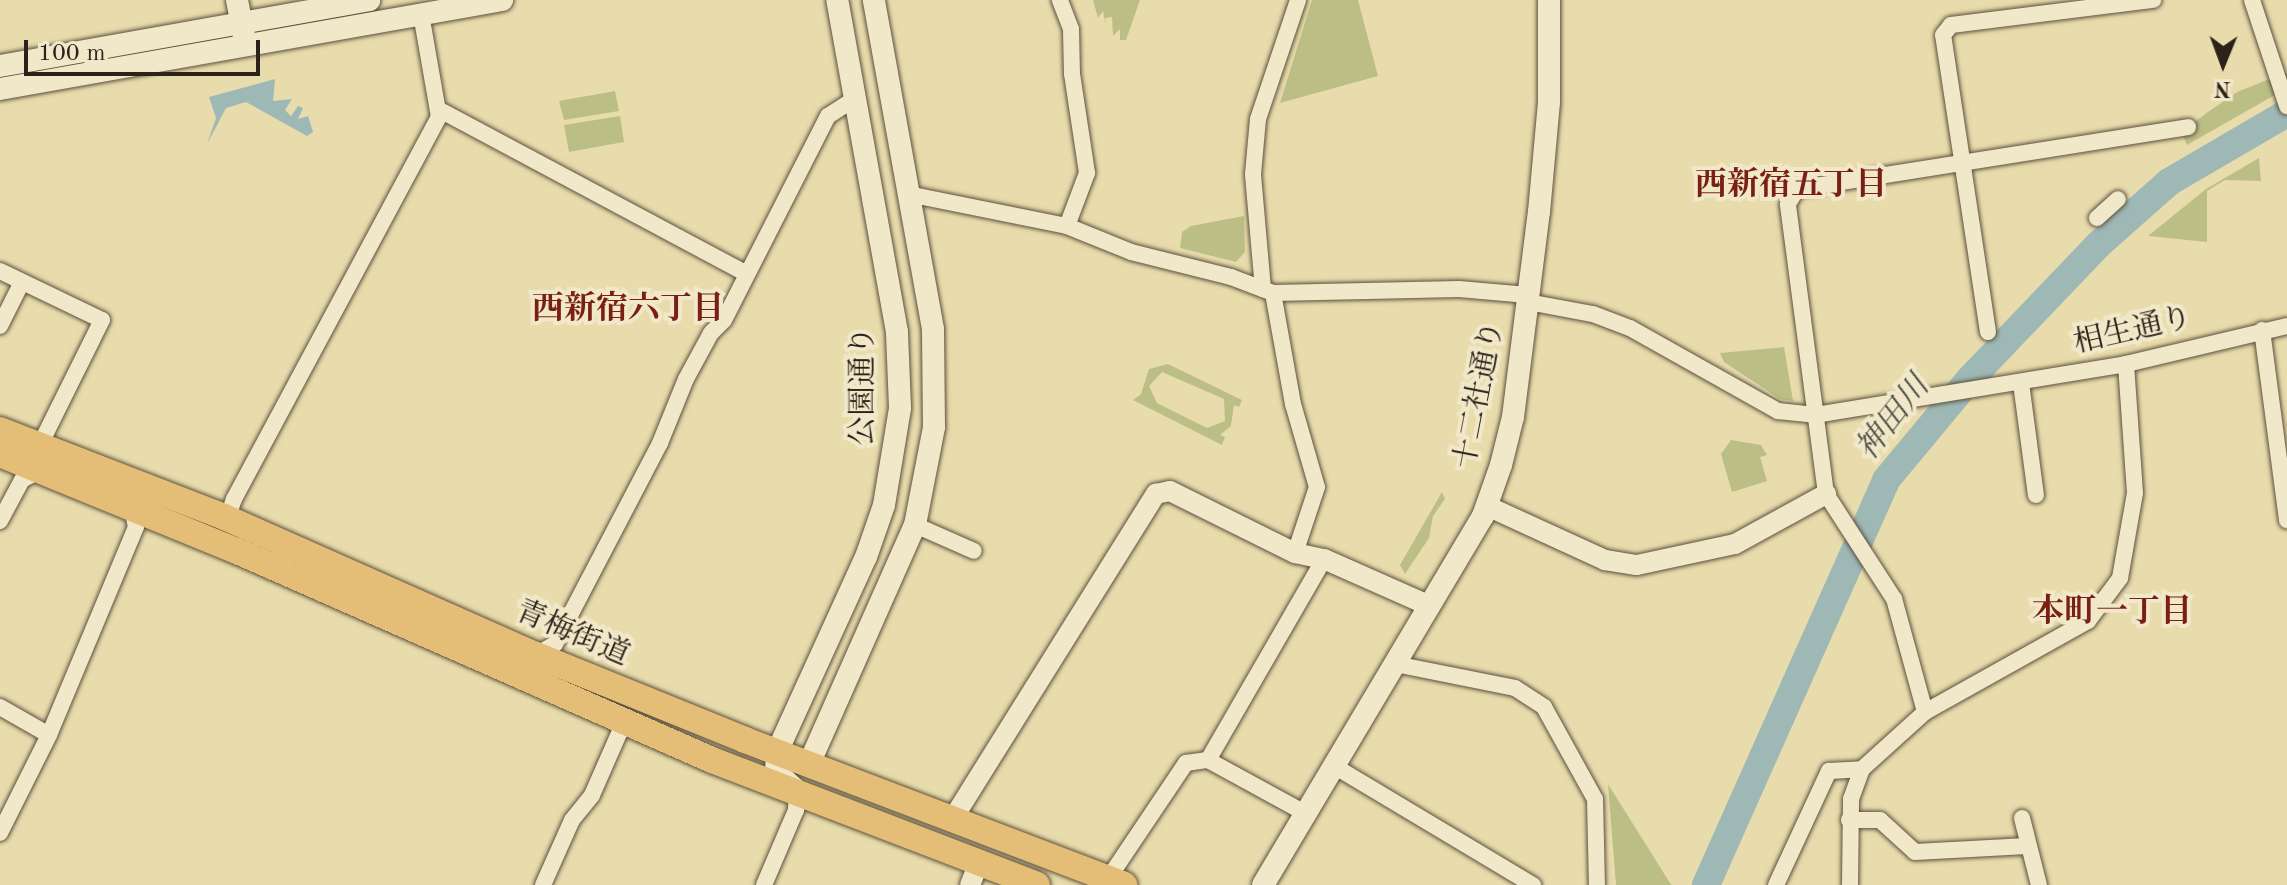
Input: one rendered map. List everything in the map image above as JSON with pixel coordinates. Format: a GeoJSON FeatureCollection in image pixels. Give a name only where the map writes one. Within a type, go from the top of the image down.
{"type":"FeatureCollection","features":[{"type":"Feature","properties":{"kind":"main road"},"geometry":{"type":"LineString","coordinates":[[237,0],[245,45]]}},
{"type":"Feature","properties":{"kind":"main road"},"geometry":{"type":"LineString","coordinates":[[0,66],[241,23],[263,9],[369,0]]}},
{"type":"Feature","properties":{"kind":"main road"},"geometry":{"type":"LineString","coordinates":[[0,89],[502,0]]}},
{"type":"Feature","properties":{"kind":"main road","name":"公園通り"},"geometry":{"type":"LineString","coordinates":[[777,752],[866,557],[894,460],[900,408],[897,332],[837,0]]}},
{"type":"Feature","properties":{"kind":"main road"},"geometry":{"type":"LineString","coordinates":[[777,752],[776,772],[797,791],[915,525],[934,427],[935,369],[874,0]]}},
{"type":"Feature","properties":{"kind":"main road","name":"十二社通り"},"geometry":{"type":"LineString","coordinates":[[1263,885],[1487,506],[1513,417],[1528,299],[1549,102],[1549,0]]}},
{"type":"Feature","properties":{"kind":"main road"},"geometry":{"type":"LineString","coordinates":[[263,9],[269,41]]}},
{"type":"Feature","properties":{"kind":"main road","name":"青梅街道"},"geometry":{"type":"LineString","coordinates":[[0,430],[41,458],[233,560],[797,791],[975,874],[1037,885]]}},
{"type":"Feature","properties":{"kind":"main road","name":"青梅街道"},"geometry":{"type":"LineString","coordinates":[[0,454],[41,458],[224,517],[536,655],[777,752],[1116,882]]}},
{"type":"Feature","properties":{"kind":"street"},"geometry":{"type":"LineString","coordinates":[[1060,0],[1071,29],[1087,173],[1067,226]]}},
{"type":"Feature","properties":{"kind":"street"},"geometry":{"type":"LineString","coordinates":[[1295,553],[1317,487],[1293,404],[1268,291],[1253,174],[1258,119],[1298,0]]}},
{"type":"Feature","properties":{"kind":"street"},"geometry":{"type":"LineString","coordinates":[[1988,332],[1943,35],[1951,25],[2153,0]]}},
{"type":"Feature","properties":{"kind":"street"},"geometry":{"type":"LineString","coordinates":[[2252,0],[2285,100]]}},
{"type":"Feature","properties":{"kind":"street"},"geometry":{"type":"LineString","coordinates":[[233,560],[224,517],[439,117],[421,14]]}},
{"type":"Feature","properties":{"kind":"street"},"geometry":{"type":"LineString","coordinates":[[536,655],[555,644],[660,443],[686,379],[747,274],[828,116],[854,99]]}},
{"type":"Feature","properties":{"kind":"street"},"geometry":{"type":"LineString","coordinates":[[438,109],[747,274]]}},
{"type":"Feature","properties":{"kind":"street"},"geometry":{"type":"LineString","coordinates":[[1925,712],[1894,599],[1826,494],[1809,338],[1788,204],[1797,189],[2188,127]]}},
{"type":"Feature","properties":{"kind":"street"},"geometry":{"type":"LineString","coordinates":[[908,194],[1067,226],[1131,252],[1268,291],[1459,289],[1528,299],[1593,314],[1630,328],[1778,411],[1815,415]]}},
{"type":"Feature","properties":{"kind":"street"},"geometry":{"type":"LineString","coordinates":[[2097,218],[2118,199]]}},
{"type":"Feature","properties":{"kind":"street"},"geometry":{"type":"LineString","coordinates":[[0,271],[102,320],[41,458],[22,480],[0,521]]}},
{"type":"Feature","properties":{"kind":"street"},"geometry":{"type":"LineString","coordinates":[[0,326],[22,282]]}},
{"type":"Feature","properties":{"kind":"street","name":"相生通り"},"geometry":{"type":"LineString","coordinates":[[1815,415],[2021,383],[2287,326]]}},
{"type":"Feature","properties":{"kind":"street"},"geometry":{"type":"LineString","coordinates":[[2262,330],[2287,520]]}},
{"type":"Feature","properties":{"kind":"street"},"geometry":{"type":"LineString","coordinates":[[1850,885],[1849,820],[1862,769],[1925,712],[2057,642],[2097,612],[2120,578],[2135,493],[2130,362]]}},
{"type":"Feature","properties":{"kind":"street"},"geometry":{"type":"LineString","coordinates":[[2021,383],[2036,495]]}},
{"type":"Feature","properties":{"kind":"street"},"geometry":{"type":"LineString","coordinates":[[952,820],[1156,494],[1170,491],[1295,553],[1324,559],[1430,606]]}},
{"type":"Feature","properties":{"kind":"street"},"geometry":{"type":"LineString","coordinates":[[1487,506],[1605,560],[1637,565],[1735,544],[1826,494]]}},
{"type":"Feature","properties":{"kind":"street"},"geometry":{"type":"LineString","coordinates":[[0,833],[49,735],[136,527],[132,508]]}},
{"type":"Feature","properties":{"kind":"street"},"geometry":{"type":"LineString","coordinates":[[915,525],[974,551]]}},
{"type":"Feature","properties":{"kind":"street"},"geometry":{"type":"LineString","coordinates":[[1208,760],[1324,559]]}},
{"type":"Feature","properties":{"kind":"street"},"geometry":{"type":"LineString","coordinates":[[1395,664],[1515,688],[1544,707],[1595,799],[1597,885]]}},
{"type":"Feature","properties":{"kind":"street"},"geometry":{"type":"LineString","coordinates":[[0,707],[49,735]]}},
{"type":"Feature","properties":{"kind":"street"},"geometry":{"type":"LineString","coordinates":[[543,885],[572,820],[592,795],[624,722]]}},
{"type":"Feature","properties":{"kind":"street"},"geometry":{"type":"LineString","coordinates":[[1116,882],[1186,763],[1208,760],[1305,813]]}},
{"type":"Feature","properties":{"kind":"street"},"geometry":{"type":"LineString","coordinates":[[1334,766],[1533,885]]}},
{"type":"Feature","properties":{"kind":"street"},"geometry":{"type":"LineString","coordinates":[[1776,885],[1829,771],[1862,769]]}},
{"type":"Feature","properties":{"kind":"street"},"geometry":{"type":"LineString","coordinates":[[764,885],[796,810],[797,791]]}},
{"type":"Feature","properties":{"kind":"street"},"geometry":{"type":"LineString","coordinates":[[2022,818],[2039,885]]}},
{"type":"Feature","properties":{"kind":"street"},"geometry":{"type":"LineString","coordinates":[[1849,820],[1880,820],[1915,852],[2027,846]]}},
{"type":"Feature","properties":{"kind":"green space"},"geometry":{"type":"Polygon","coordinates":[[[1093,0],[1140,0],[1126,40],[1120,40],[1120,29],[1113,36],[1112,17],[1105,18],[1106,27],[1103,11],[1098,18],[1093,0]]]}},
{"type":"Feature","properties":{"kind":"green space"},"geometry":{"type":"Polygon","coordinates":[[[1312,0],[1358,0],[1378,76],[1280,103],[1312,0]]]}},
{"type":"Feature","properties":{"kind":"green space"},"geometry":{"type":"Polygon","coordinates":[[[2287,72],[2287,88],[2187,145],[2183,136],[2188,127],[2208,112],[2237,92],[2287,72]]]}},
{"type":"Feature","properties":{"kind":"green space"},"geometry":{"type":"Polygon","coordinates":[[[615,91],[619,111],[564,120],[559,101],[615,91]]]}},
{"type":"Feature","properties":{"kind":"green space"},"geometry":{"type":"Polygon","coordinates":[[[620,116],[624,142],[569,152],[564,125],[620,116]]]}},
{"type":"Feature","properties":{"kind":"green space"},"geometry":{"type":"Polygon","coordinates":[[[2259,158],[2261,181],[2225,180],[2207,191],[2207,242],[2148,236],[2206,189],[2259,158]]]}},
{"type":"Feature","properties":{"kind":"green space"},"geometry":{"type":"Polygon","coordinates":[[[1244,216],[1245,252],[1236,262],[1180,248],[1182,232],[1191,226],[1244,216]]]}},
{"type":"Feature","properties":{"kind":"green space"},"geometry":{"type":"Polygon","coordinates":[[[1784,347],[1793,401],[1780,399],[1724,362],[1720,353],[1784,347]]]}},
{"type":"Feature","properties":{"kind":"green space"},"geometry":{"type":"Polygon","coordinates":[[[1168,364],[1242,400],[1239,407],[1234,405],[1231,426],[1220,435],[1225,437],[1222,445],[1133,400],[1141,394],[1149,369],[1168,364]],[[1162,372],[1149,386],[1157,403],[1207,428],[1225,421],[1224,399],[1162,372]]]}},
{"type":"Feature","properties":{"kind":"green space"},"geometry":{"type":"Polygon","coordinates":[[[1731,440],[1761,445],[1767,455],[1760,457],[1767,481],[1732,492],[1721,454],[1731,440]]]}},
{"type":"Feature","properties":{"kind":"green space"},"geometry":{"type":"Polygon","coordinates":[[[1442,492],[1445,499],[1433,516],[1429,538],[1405,574],[1400,565],[1442,492]]]}},
{"type":"Feature","properties":{"kind":"green space"},"geometry":{"type":"Polygon","coordinates":[[[1608,784],[1670,883],[1672,885],[1616,885],[1608,784]]]}},
{"type":"Feature","properties":{"kind":"water"},"geometry":{"type":"Polygon","coordinates":[[[275,79],[273,101],[292,99],[285,110],[291,116],[298,106],[303,108],[298,119],[308,116],[313,132],[307,136],[246,102],[226,108],[207,144],[216,118],[209,97],[275,79]]]}},
{"type":"Feature","properties":{"kind":"waterway","name":"神田川"},"geometry":{"type":"LineString","coordinates":[[1706,885],[1886,480],[1970,379],[2098,245],[2169,182],[2287,113]]}},
{"type":"Feature","properties":{"kind":"district","name":"西新宿五丁目"},"geometry":{"type":"Point","coordinates":[1791,186]}},
{"type":"Feature","properties":{"kind":"district","name":"西新宿六丁目"},"geometry":{"type":"Point","coordinates":[628,310]}},
{"type":"Feature","properties":{"kind":"district","name":"本町一丁目"},"geometry":{"type":"Point","coordinates":[2112,613]}}]}
